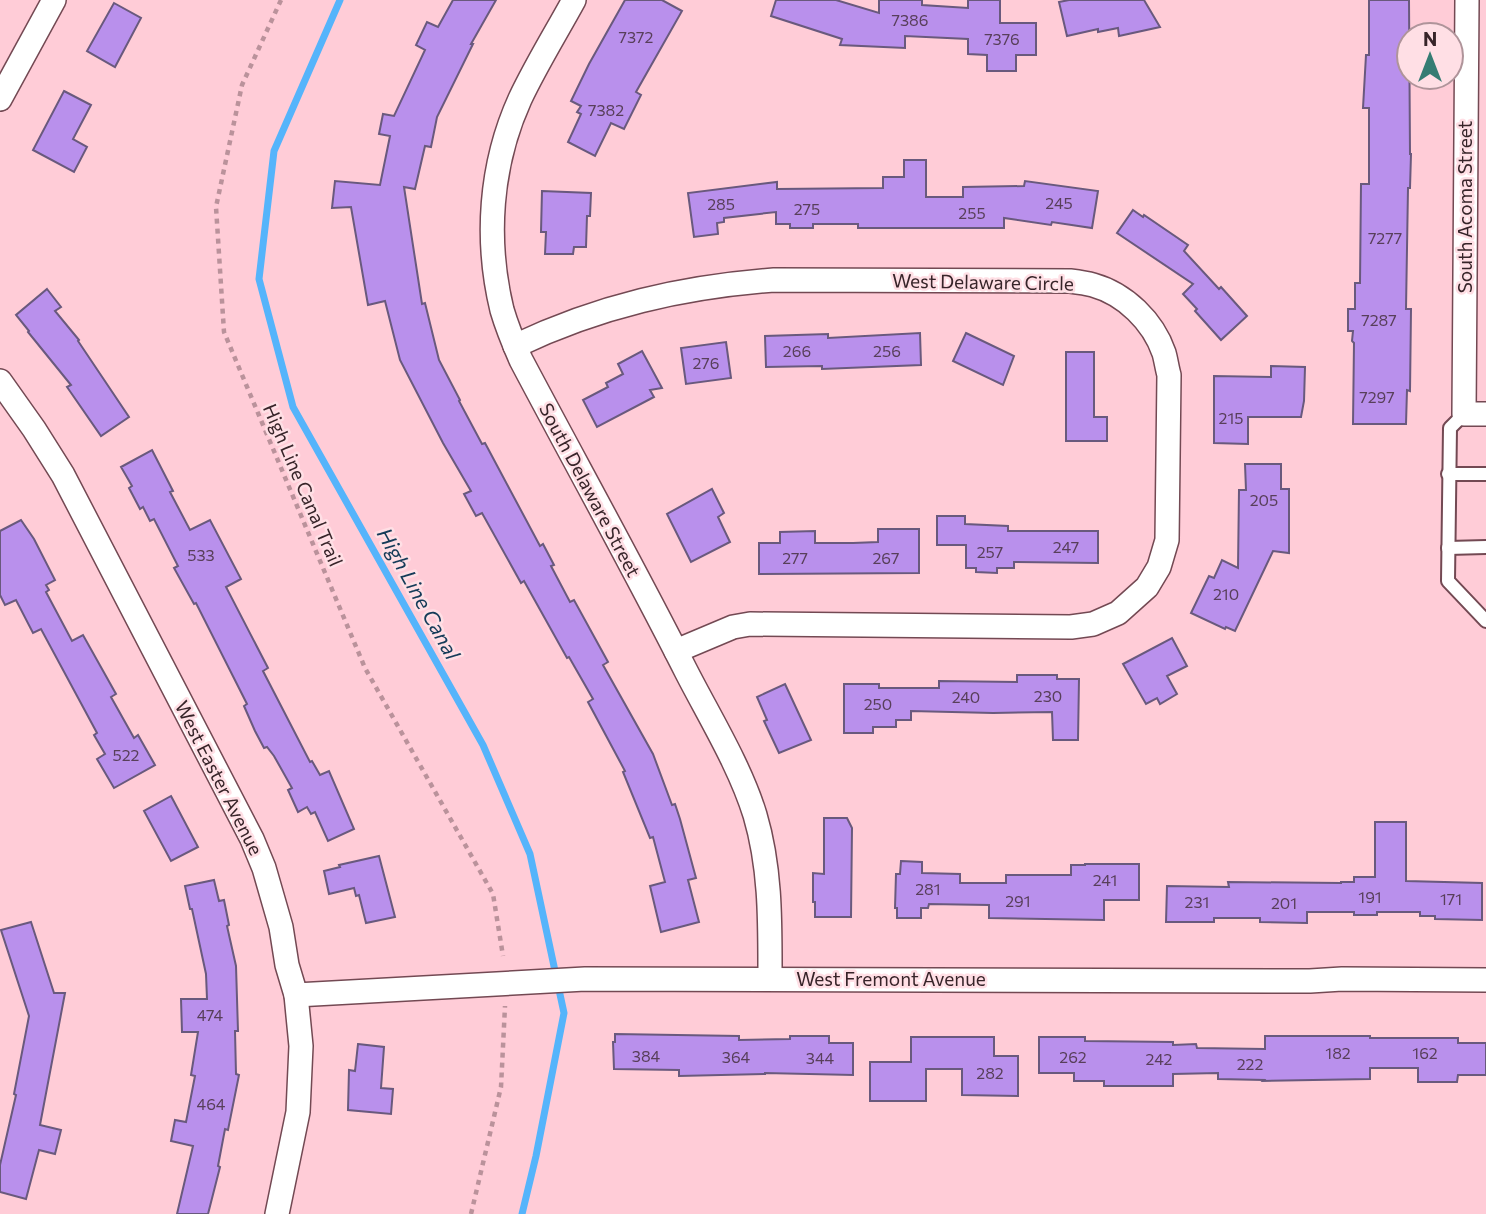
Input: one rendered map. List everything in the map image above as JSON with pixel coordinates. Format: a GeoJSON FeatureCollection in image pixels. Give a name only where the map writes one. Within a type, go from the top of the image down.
{"type":"FeatureCollection","features":[{"type":"Feature","properties":{"kind":"street"},"geometry":{"type":"LineString","coordinates":[[0,99],[54,0]]}},
{"type":"Feature","properties":{"kind":"street","name":"South Delaware Street"},"geometry":{"type":"LineString","coordinates":[[574,0],[520,100],[497,172],[492,220],[493,258],[502,311],[521,360],[741,779],[755,815],[767,872],[771,917],[770,979]]}},
{"type":"Feature","properties":{"kind":"street","name":"South Acoma Street"},"geometry":{"type":"LineString","coordinates":[[1467,0],[1475,414]]}},
{"type":"Feature","properties":{"kind":"street","name":"West Delaware Circle"},"geometry":{"type":"LineString","coordinates":[[515,346],[602,311],[670,293],[727,284],[774,279],[1070,281],[1093,285],[1119,296],[1147,323],[1164,352],[1169,375],[1167,540],[1159,567],[1147,587],[1118,613],[1093,624],[1071,627],[750,624],[733,627],[676,651]]}},
{"type":"Feature","properties":{"kind":"street","name":"West Easter Avenue"},"geometry":{"type":"LineString","coordinates":[[0,381],[63,475],[264,867],[296,995],[300,1046],[298,1112],[277,1214]]}},
{"type":"Feature","properties":{"kind":"street","name":"West Fremont Avenue"},"geometry":{"type":"LineString","coordinates":[[296,995],[585,979],[1486,980]]}},
{"type":"Feature","properties":{"kind":"lane"},"geometry":{"type":"LineString","coordinates":[[1475,414],[1450,428],[1448,581],[1486,621]]}},
{"type":"Feature","properties":{"kind":"lane"},"geometry":{"type":"LineString","coordinates":[[1448,474],[1486,474]]}},
{"type":"Feature","properties":{"kind":"lane"},"geometry":{"type":"LineString","coordinates":[[1448,548],[1486,547]]}},
{"type":"Feature","properties":{"kind":"path","name":"High Line Canal Trail"},"geometry":{"type":"LineString","coordinates":[[281,0],[242,85],[216,207],[223,332],[365,668],[493,894],[503,956]]}},
{"type":"Feature","properties":{"kind":"path"},"geometry":{"type":"LineString","coordinates":[[471,1214],[501,1087],[505,1002]]}},
{"type":"Feature","properties":{"kind":"building"},"geometry":{"type":"Polygon","coordinates":[[[453,0],[496,0],[471,44],[437,117],[431,147],[425,146],[415,189],[404,187],[422,304],[425,303],[439,360],[459,401],[482,444],[485,443],[540,546],[543,544],[570,602],[574,600],[608,662],[603,665],[653,754],[672,805],[675,804],[696,878],[688,880],[699,922],[661,932],[650,886],[665,882],[653,837],[650,838],[623,772],[625,771],[588,702],[593,699],[524,581],[521,583],[482,513],[476,516],[464,494],[471,491],[400,360],[385,301],[368,305],[351,207],[332,208],[335,181],[380,185],[390,136],[379,134],[383,114],[394,116],[425,50],[416,45],[427,22],[438,27],[453,0]]]}},
{"type":"Feature","properties":{"kind":"building"},"geometry":{"type":"Polygon","coordinates":[[[625,0],[662,0],[682,11],[636,92],[641,95],[624,129],[611,123],[595,156],[568,142],[581,114],[577,112],[581,106],[571,101],[625,0]]]}},
{"type":"Feature","properties":{"kind":"building"},"geometry":{"type":"Polygon","coordinates":[[[776,0],[836,0],[879,13],[879,0],[922,0],[922,5],[968,8],[968,0],[1000,0],[1000,23],[1036,23],[1036,55],[1016,55],[1016,71],[987,71],[987,55],[968,54],[968,39],[905,36],[905,48],[840,45],[842,39],[771,16],[776,0]]]}},
{"type":"Feature","properties":{"kind":"building"},"geometry":{"type":"Polygon","coordinates":[[[1144,0],[1160,27],[1119,36],[1118,28],[1098,32],[1098,29],[1067,36],[1059,2],[1144,0]]]}},
{"type":"Feature","properties":{"kind":"building"},"geometry":{"type":"Polygon","coordinates":[[[1369,0],[1409,0],[1409,21],[1395,21],[1395,91],[1410,91],[1411,154],[1406,309],[1411,309],[1410,391],[1407,390],[1406,424],[1353,424],[1354,343],[1353,331],[1348,331],[1348,309],[1355,309],[1355,283],[1360,283],[1361,184],[1369,184],[1369,108],[1363,108],[1366,55],[1369,55],[1369,0]]]}},
{"type":"Feature","properties":{"kind":"building"},"geometry":{"type":"Polygon","coordinates":[[[114,3],[141,18],[115,67],[87,51],[114,3]]]}},
{"type":"Feature","properties":{"kind":"building"},"geometry":{"type":"Polygon","coordinates":[[[64,91],[91,105],[73,139],[87,147],[74,172],[33,150],[64,91]]]}},
{"type":"Feature","properties":{"kind":"building"},"geometry":{"type":"Polygon","coordinates":[[[904,160],[926,160],[926,197],[963,197],[963,187],[1024,186],[1025,181],[1098,191],[1092,228],[1004,218],[1004,228],[858,228],[858,224],[813,224],[813,228],[790,228],[790,224],[776,224],[776,212],[724,218],[724,222],[717,223],[718,234],[694,237],[688,193],[777,182],[777,189],[883,188],[883,177],[904,177],[904,160]]]}},
{"type":"Feature","properties":{"kind":"building"},"geometry":{"type":"Polygon","coordinates":[[[542,191],[591,193],[586,247],[574,247],[573,254],[545,254],[546,232],[541,232],[542,191]]]}},
{"type":"Feature","properties":{"kind":"building"},"geometry":{"type":"Polygon","coordinates":[[[1133,210],[1188,245],[1184,251],[1247,316],[1221,340],[1183,294],[1193,284],[1117,233],[1133,210]]]}},
{"type":"Feature","properties":{"kind":"building"},"geometry":{"type":"Polygon","coordinates":[[[47,289],[61,307],[55,311],[79,340],[129,417],[101,436],[67,387],[71,385],[16,315],[47,289]]]}},
{"type":"Feature","properties":{"kind":"building"},"geometry":{"type":"Polygon","coordinates":[[[920,333],[921,365],[822,369],[822,366],[766,367],[765,336],[828,334],[828,338],[920,333]]]}},
{"type":"Feature","properties":{"kind":"building"},"geometry":{"type":"Polygon","coordinates":[[[966,333],[1014,356],[1003,385],[953,361],[966,333]]]}},
{"type":"Feature","properties":{"kind":"building"},"geometry":{"type":"Polygon","coordinates":[[[726,342],[731,378],[686,384],[681,348],[726,342]]]}},
{"type":"Feature","properties":{"kind":"building"},"geometry":{"type":"Polygon","coordinates":[[[642,351],[662,388],[650,390],[654,397],[597,427],[583,400],[608,387],[606,383],[623,374],[618,364],[642,351]]]}},
{"type":"Feature","properties":{"kind":"building"},"geometry":{"type":"Polygon","coordinates":[[[1066,352],[1094,352],[1094,417],[1107,417],[1107,441],[1066,441],[1066,352]]]}},
{"type":"Feature","properties":{"kind":"building"},"geometry":{"type":"Polygon","coordinates":[[[1271,366],[1305,367],[1301,417],[1248,417],[1248,444],[1214,443],[1214,376],[1271,377],[1271,366]]]}},
{"type":"Feature","properties":{"kind":"building"},"geometry":{"type":"Polygon","coordinates":[[[152,450],[190,530],[210,520],[241,579],[226,587],[268,668],[263,671],[310,762],[312,761],[320,775],[329,771],[354,829],[328,841],[315,812],[311,814],[307,807],[298,812],[288,790],[292,788],[274,756],[267,747],[264,748],[255,731],[244,706],[247,704],[196,603],[194,604],[174,568],[178,566],[154,519],[150,521],[143,507],[140,509],[129,488],[132,486],[121,467],[152,450]]]}},
{"type":"Feature","properties":{"kind":"building"},"geometry":{"type":"Polygon","coordinates":[[[1245,464],[1281,464],[1281,489],[1289,489],[1289,553],[1273,551],[1235,631],[1191,613],[1209,576],[1214,578],[1222,560],[1238,568],[1239,490],[1246,490],[1245,464]]]}},
{"type":"Feature","properties":{"kind":"building"},"geometry":{"type":"Polygon","coordinates":[[[712,489],[724,513],[718,517],[730,542],[691,562],[667,514],[712,489]]]}},
{"type":"Feature","properties":{"kind":"building"},"geometry":{"type":"Polygon","coordinates":[[[937,516],[965,516],[965,524],[1008,526],[1008,531],[1098,531],[1098,563],[1014,562],[1014,568],[997,568],[997,573],[976,572],[976,568],[966,568],[966,545],[937,545],[937,516]]]}},
{"type":"Feature","properties":{"kind":"building"},"geometry":{"type":"Polygon","coordinates":[[[21,520],[55,580],[46,585],[49,590],[46,592],[72,641],[83,635],[116,694],[111,697],[134,738],[138,735],[155,765],[114,788],[97,759],[105,754],[94,735],[97,733],[41,629],[33,633],[16,600],[5,605],[0,595],[0,531],[21,520]]]}},
{"type":"Feature","properties":{"kind":"building"},"geometry":{"type":"Polygon","coordinates":[[[878,529],[919,529],[919,573],[759,574],[759,543],[780,543],[780,532],[815,531],[815,543],[853,543],[878,542],[878,529]]]}},
{"type":"Feature","properties":{"kind":"building"},"geometry":{"type":"Polygon","coordinates":[[[1172,638],[1187,666],[1167,676],[1177,694],[1160,704],[1157,698],[1146,704],[1123,664],[1172,638]]]}},
{"type":"Feature","properties":{"kind":"building"},"geometry":{"type":"Polygon","coordinates":[[[1017,675],[1057,675],[1057,679],[1079,679],[1078,740],[1053,740],[1052,712],[911,711],[911,720],[896,720],[896,727],[873,727],[873,733],[844,733],[844,684],[879,684],[879,688],[939,688],[939,681],[1017,682],[1017,675]]]}},
{"type":"Feature","properties":{"kind":"building"},"geometry":{"type":"Polygon","coordinates":[[[785,684],[811,740],[779,753],[764,721],[767,720],[757,697],[785,684]]]}},
{"type":"Feature","properties":{"kind":"building"},"geometry":{"type":"Polygon","coordinates":[[[171,796],[198,847],[171,861],[144,811],[171,796]]]}},
{"type":"Feature","properties":{"kind":"building"},"geometry":{"type":"Polygon","coordinates":[[[824,818],[847,818],[852,828],[851,917],[815,917],[813,873],[824,874],[824,818]]]}},
{"type":"Feature","properties":{"kind":"building"},"geometry":{"type":"Polygon","coordinates":[[[1375,822],[1406,822],[1406,881],[1482,883],[1482,920],[1435,919],[1435,916],[1420,916],[1420,912],[1354,915],[1354,912],[1307,912],[1307,923],[1260,922],[1260,918],[1166,922],[1167,886],[1229,887],[1228,882],[1341,883],[1354,882],[1354,877],[1375,877],[1375,822]]]}},
{"type":"Feature","properties":{"kind":"building"},"geometry":{"type":"Polygon","coordinates":[[[379,856],[395,917],[366,923],[359,895],[356,896],[354,888],[329,894],[324,871],[379,856]]]}},
{"type":"Feature","properties":{"kind":"building"},"geometry":{"type":"Polygon","coordinates":[[[901,861],[922,862],[922,873],[960,874],[960,883],[1006,883],[1006,875],[1071,875],[1071,865],[1139,864],[1139,900],[1104,900],[1104,920],[989,918],[989,905],[929,904],[928,908],[921,908],[921,918],[897,918],[896,874],[900,874],[901,861]]]}},
{"type":"Feature","properties":{"kind":"building"},"geometry":{"type":"Polygon","coordinates":[[[214,880],[219,901],[224,900],[236,966],[236,1074],[239,1075],[208,1214],[177,1214],[193,1146],[171,1141],[175,1120],[186,1122],[195,1076],[191,1075],[198,1032],[182,1032],[181,999],[207,999],[206,974],[185,886],[214,880]]]}},
{"type":"Feature","properties":{"kind":"building"},"geometry":{"type":"Polygon","coordinates":[[[31,922],[54,993],[65,993],[40,1125],[61,1130],[55,1154],[39,1150],[26,1199],[0,1192],[0,1165],[16,1095],[14,1094],[29,1016],[1,930],[31,922]]]}},
{"type":"Feature","properties":{"kind":"building"},"geometry":{"type":"Polygon","coordinates":[[[615,1034],[739,1036],[739,1040],[829,1036],[829,1043],[853,1043],[853,1075],[765,1073],[679,1076],[679,1070],[614,1069],[615,1034]]]}},
{"type":"Feature","properties":{"kind":"building"},"geometry":{"type":"Polygon","coordinates":[[[1265,1036],[1458,1038],[1458,1043],[1486,1043],[1486,1075],[1458,1075],[1457,1082],[1418,1082],[1418,1068],[1370,1068],[1370,1079],[1263,1081],[1218,1079],[1218,1073],[1173,1074],[1173,1086],[1104,1086],[1104,1081],[1074,1081],[1074,1073],[1039,1073],[1039,1037],[1085,1037],[1085,1041],[1173,1042],[1173,1045],[1196,1044],[1197,1048],[1265,1049],[1265,1036]]]}},
{"type":"Feature","properties":{"kind":"building"},"geometry":{"type":"Polygon","coordinates":[[[911,1037],[994,1037],[994,1056],[1018,1056],[1018,1096],[962,1095],[962,1069],[926,1069],[926,1101],[870,1101],[870,1062],[911,1062],[911,1037]]]}},
{"type":"Feature","properties":{"kind":"building"},"geometry":{"type":"Polygon","coordinates":[[[358,1044],[384,1047],[381,1088],[393,1089],[391,1114],[348,1110],[349,1070],[355,1071],[358,1044]]]}},
{"type":"Feature","properties":{"kind":"waterway","name":"High Line Canal"},"geometry":{"type":"LineString","coordinates":[[340,0],[274,151],[259,279],[293,407],[483,745],[530,854],[564,1013],[522,1214]]}}]}
